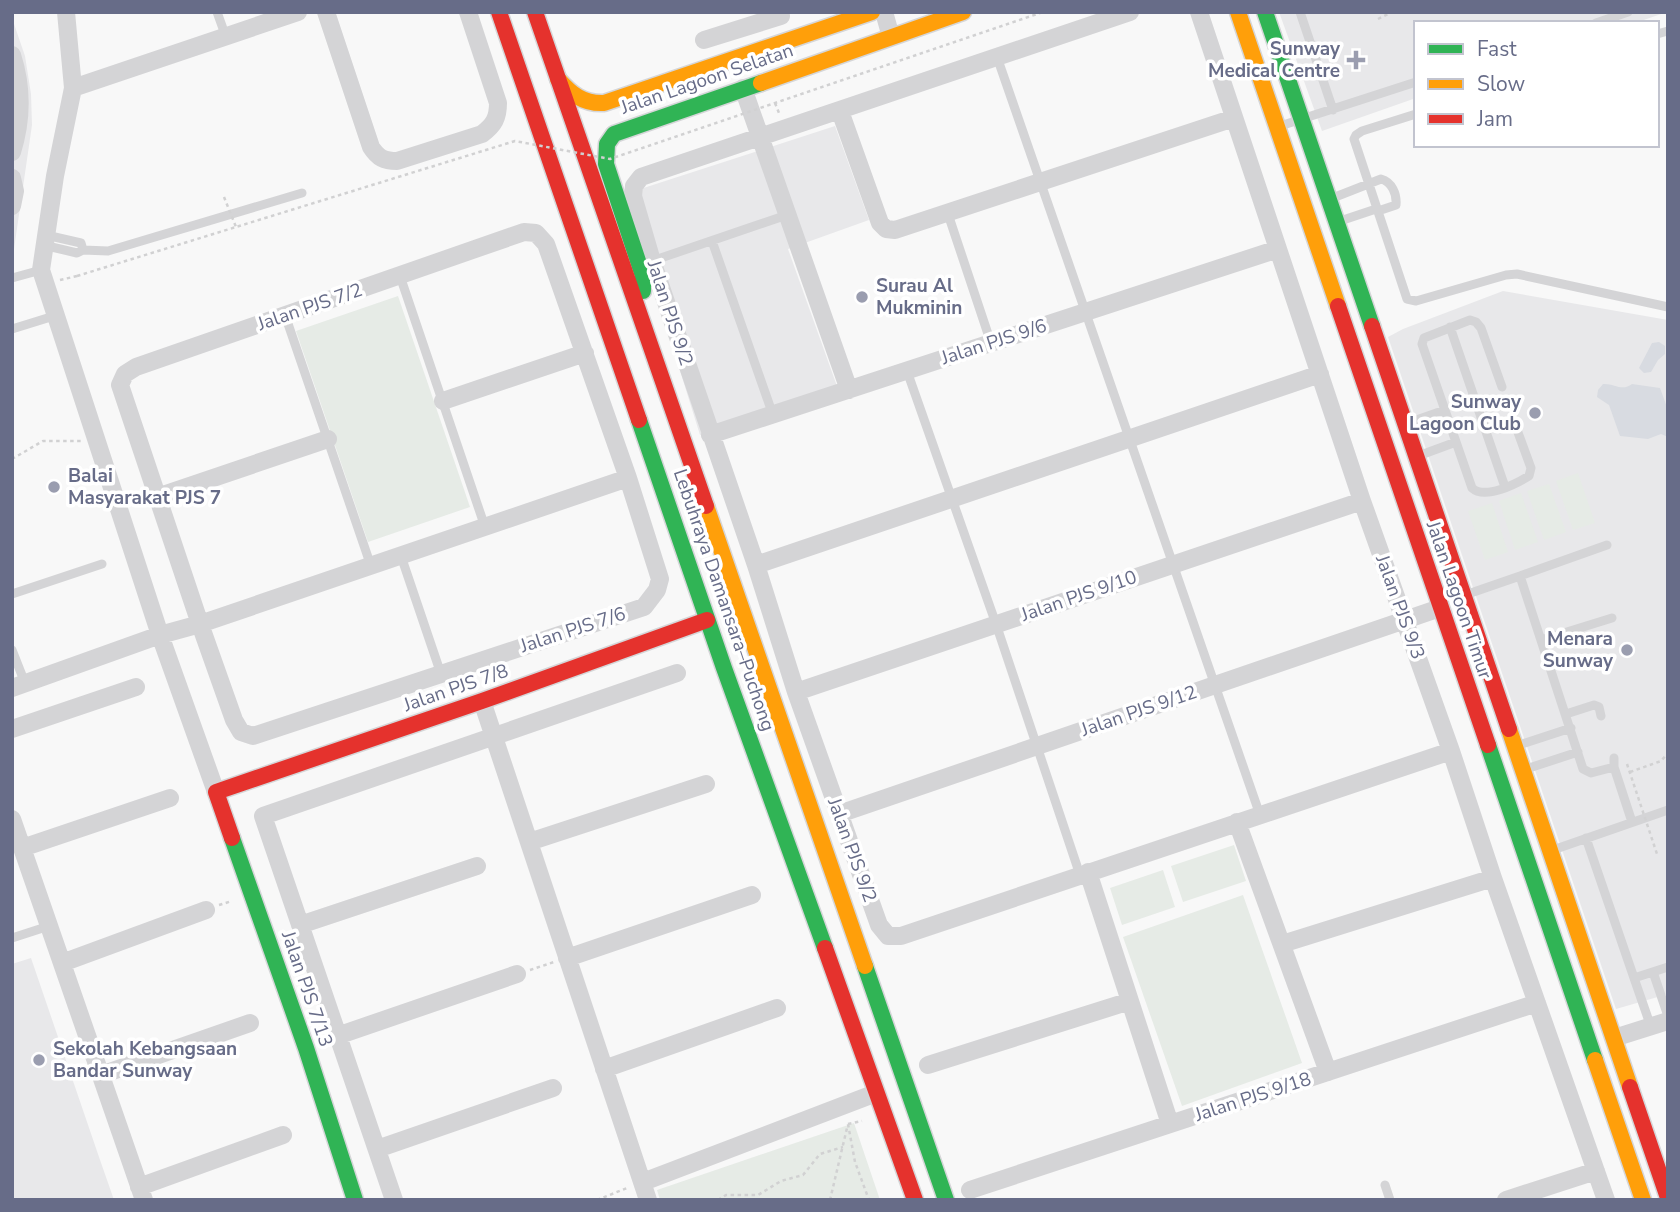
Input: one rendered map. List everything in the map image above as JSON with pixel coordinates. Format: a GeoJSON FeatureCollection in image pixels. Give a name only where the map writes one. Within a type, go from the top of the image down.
{"type":"FeatureCollection","features":[{"type":"Feature","properties":{"kind":"main road","name":"Lebuhraya Damansara–Puchong"},"geometry":{"type":"LineString","coordinates":[[499,12],[708,620],[915,1200]]}},
{"type":"Feature","properties":{"kind":"main road","name":"Lebuhraya Damansara–Puchong"},"geometry":{"type":"LineString","coordinates":[[535,12],[946,1200]]}},
{"type":"Feature","properties":{"kind":"main road","name":"Jalan Lagoon Selatan"},"geometry":{"type":"LineString","coordinates":[[558,79],[569,93],[580,100],[594,104],[604,103],[872,12]]}},
{"type":"Feature","properties":{"kind":"main road","name":"Jalan Lagoon Selatan"},"geometry":{"type":"LineString","coordinates":[[642,326],[643,276],[606,164],[607,144],[614,134],[963,12]]}},
{"type":"Feature","properties":{"kind":"main road","name":"Jalan Lagoon Timur"},"geometry":{"type":"LineString","coordinates":[[1238,12],[1643,1200]]}},
{"type":"Feature","properties":{"kind":"main road","name":"Jalan Lagoon Timur"},"geometry":{"type":"LineString","coordinates":[[1265,12],[1668,1198]]}},
{"type":"Feature","properties":{"kind":"main road","name":"Jalan PJS 7/8"},"geometry":{"type":"LineString","coordinates":[[216,793],[708,620]]}},
{"type":"Feature","properties":{"kind":"main road","name":"Jalan PJS 7/13"},"geometry":{"type":"LineString","coordinates":[[216,793],[355,1200]]}},
{"type":"Feature","properties":{"kind":"main road"},"geometry":{"type":"LineString","coordinates":[[1526,859],[1550,851]]}},
{"type":"Feature","properties":{"kind":"street"},"geometry":{"type":"LineString","coordinates":[[66,12],[73,89],[44,240],[41,270],[95,441],[216,793]]}},
{"type":"Feature","properties":{"kind":"street"},"geometry":{"type":"LineString","coordinates":[[73,89],[226,37],[278,15],[298,12]]}},
{"type":"Feature","properties":{"kind":"street"},"geometry":{"type":"LineString","coordinates":[[326,12],[371,148],[377,157],[386,161],[397,161],[482,134],[493,125],[498,114],[498,103],[468,12]]}},
{"type":"Feature","properties":{"kind":"street"},"geometry":{"type":"LineString","coordinates":[[884,12],[891,37]]}},
{"type":"Feature","properties":{"kind":"street","name":"Jalan PJS 9/2"},"geometry":{"type":"LineString","coordinates":[[1084,873],[901,936],[888,936],[879,925],[796,692],[756,565],[652,261],[633,196],[634,186],[641,177],[1130,12]]}},
{"type":"Feature","properties":{"kind":"street","name":"Jalan PJS 9/3"},"geometry":{"type":"LineString","coordinates":[[1199,12],[1362,501],[1406,620],[1606,1200]]}},
{"type":"Feature","properties":{"kind":"street"},"geometry":{"type":"LineString","coordinates":[[704,40],[780,14],[798,69]]}},
{"type":"Feature","properties":{"kind":"street"},"geometry":{"type":"LineString","coordinates":[[12,55],[20,108],[17,137],[12,152]]}},
{"type":"Feature","properties":{"kind":"street"},"geometry":{"type":"LineString","coordinates":[[743,88],[849,390]]}},
{"type":"Feature","properties":{"kind":"street"},"geometry":{"type":"LineString","coordinates":[[839,111],[880,223],[886,229],[895,230],[1234,118]]}},
{"type":"Feature","properties":{"kind":"street"},"geometry":{"type":"LineString","coordinates":[[12,178],[15,191],[12,206]]}},
{"type":"Feature","properties":{"kind":"street","name":"Jalan PJS 7/2"},"geometry":{"type":"LineString","coordinates":[[200,624],[120,385],[125,374],[136,367],[524,232],[537,233],[546,244],[628,478]]}},
{"type":"Feature","properties":{"kind":"street","name":"Jalan PJS 9/6"},"geometry":{"type":"LineString","coordinates":[[710,435],[1278,249]]}},
{"type":"Feature","properties":{"kind":"street"},"geometry":{"type":"LineString","coordinates":[[443,401],[584,353]]}},
{"type":"Feature","properties":{"kind":"street"},"geometry":{"type":"LineString","coordinates":[[756,565],[1320,374]]}},
{"type":"Feature","properties":{"kind":"street"},"geometry":{"type":"LineString","coordinates":[[157,497],[328,439]]}},
{"type":"Feature","properties":{"kind":"street"},"geometry":{"type":"LineString","coordinates":[[19,685],[628,478]]}},
{"type":"Feature","properties":{"kind":"street","name":"Jalan PJS 7/6"},"geometry":{"type":"LineString","coordinates":[[200,624],[234,720],[241,732],[253,736],[644,607],[657,590],[660,579],[628,478]]}},
{"type":"Feature","properties":{"kind":"street","name":"Jalan PJS 9/10"},"geometry":{"type":"LineString","coordinates":[[796,692],[1362,501]]}},
{"type":"Feature","properties":{"kind":"street","name":"Jalan PJS 9/12"},"geometry":{"type":"LineString","coordinates":[[839,814],[1440,608]]}},
{"type":"Feature","properties":{"kind":"street"},"geometry":{"type":"LineString","coordinates":[[394,1200],[263,816],[677,673]]}},
{"type":"Feature","properties":{"kind":"street"},"geometry":{"type":"LineString","coordinates":[[12,729],[136,687]]}},
{"type":"Feature","properties":{"kind":"street"},"geometry":{"type":"LineString","coordinates":[[482,701],[646,1191],[876,1093]]}},
{"type":"Feature","properties":{"kind":"street"},"geometry":{"type":"LineString","coordinates":[[1170,1124],[1084,873],[1451,751]]}},
{"type":"Feature","properties":{"kind":"street"},"geometry":{"type":"LineString","coordinates":[[529,842],[706,784]]}},
{"type":"Feature","properties":{"kind":"street"},"geometry":{"type":"LineString","coordinates":[[18,842],[170,799]]}},
{"type":"Feature","properties":{"kind":"street"},"geometry":{"type":"LineString","coordinates":[[12,820],[142,1194],[283,1135]]}},
{"type":"Feature","properties":{"kind":"street"},"geometry":{"type":"LineString","coordinates":[[1237,822],[1328,1072]]}},
{"type":"Feature","properties":{"kind":"street"},"geometry":{"type":"LineString","coordinates":[[300,925],[477,866]]}},
{"type":"Feature","properties":{"kind":"street"},"geometry":{"type":"LineString","coordinates":[[1282,944],[1493,878]]}},
{"type":"Feature","properties":{"kind":"street"},"geometry":{"type":"LineString","coordinates":[[567,958],[752,895]]}},
{"type":"Feature","properties":{"kind":"street"},"geometry":{"type":"LineString","coordinates":[[62,963],[206,910]]}},
{"type":"Feature","properties":{"kind":"street"},"geometry":{"type":"LineString","coordinates":[[337,1036],[517,974]]}},
{"type":"Feature","properties":{"kind":"street"},"geometry":{"type":"LineString","coordinates":[[928,1065],[1130,1001]]}},
{"type":"Feature","properties":{"kind":"street","name":"Jalan PJS 9/18"},"geometry":{"type":"LineString","coordinates":[[970,1190],[1537,1003]]}},
{"type":"Feature","properties":{"kind":"street"},"geometry":{"type":"LineString","coordinates":[[604,1069],[777,1008]]}},
{"type":"Feature","properties":{"kind":"street"},"geometry":{"type":"LineString","coordinates":[[100,1075],[250,1023]]}},
{"type":"Feature","properties":{"kind":"street"},"geometry":{"type":"LineString","coordinates":[[1614,1038],[1659,1024]]}},
{"type":"Feature","properties":{"kind":"street"},"geometry":{"type":"LineString","coordinates":[[377,1149],[553,1088]]}},
{"type":"Feature","properties":{"kind":"street"},"geometry":{"type":"LineString","coordinates":[[1506,1200],[1595,1171]]}},
{"type":"Feature","properties":{"kind":"lane"},"geometry":{"type":"LineString","coordinates":[[217,12],[226,37]]}},
{"type":"Feature","properties":{"kind":"lane"},"geometry":{"type":"LineString","coordinates":[[1300,12],[1333,110]]}},
{"type":"Feature","properties":{"kind":"lane"},"geometry":{"type":"LineString","coordinates":[[1602,21],[1628,12]]}},
{"type":"Feature","properties":{"kind":"lane"},"geometry":{"type":"LineString","coordinates":[[997,57],[1260,815]]}},
{"type":"Feature","properties":{"kind":"lane"},"geometry":{"type":"LineString","coordinates":[[1276,127],[1414,83]]}},
{"type":"Feature","properties":{"kind":"lane"},"geometry":{"type":"LineString","coordinates":[[1414,115],[1356,135],[1355,145],[1407,299],[1411,301],[1517,274],[1668,307]]}},
{"type":"Feature","properties":{"kind":"lane"},"geometry":{"type":"LineString","coordinates":[[1328,199],[1381,179],[1388,181],[1394,193],[1396,205],[1336,223]]}},
{"type":"Feature","properties":{"kind":"lane"},"geometry":{"type":"LineString","coordinates":[[44,240],[81,243],[83,250],[108,251],[302,193]]}},
{"type":"Feature","properties":{"kind":"lane"},"geometry":{"type":"LineString","coordinates":[[948,214],[991,343]]}},
{"type":"Feature","properties":{"kind":"lane"},"geometry":{"type":"LineString","coordinates":[[652,261],[787,215]]}},
{"type":"Feature","properties":{"kind":"lane"},"geometry":{"type":"LineString","coordinates":[[712,241],[773,415]]}},
{"type":"Feature","properties":{"kind":"lane"},"geometry":{"type":"LineString","coordinates":[[12,278],[41,270]]}},
{"type":"Feature","properties":{"kind":"lane"},"geometry":{"type":"LineString","coordinates":[[400,276],[485,527]]}},
{"type":"Feature","properties":{"kind":"lane"},"geometry":{"type":"LineString","coordinates":[[12,329],[54,316]]}},
{"type":"Feature","properties":{"kind":"lane"},"geometry":{"type":"LineString","coordinates":[[285,316],[371,566]]}},
{"type":"Feature","properties":{"kind":"lane"},"geometry":{"type":"LineString","coordinates":[[1502,387],[1481,328],[1476,322],[1470,320],[1431,333],[1424,338],[1422,344],[1472,488],[1477,493],[1504,487],[1529,476],[1531,468],[1516,427]]}},
{"type":"Feature","properties":{"kind":"lane"},"geometry":{"type":"LineString","coordinates":[[1450,327],[1504,487]]}},
{"type":"Feature","properties":{"kind":"lane"},"geometry":{"type":"LineString","coordinates":[[906,371],[1084,873]]}},
{"type":"Feature","properties":{"kind":"lane"},"geometry":{"type":"LineString","coordinates":[[1380,432],[1445,410]]}},
{"type":"Feature","properties":{"kind":"lane"},"geometry":{"type":"LineString","coordinates":[[1391,465],[1456,442]]}},
{"type":"Feature","properties":{"kind":"lane"},"geometry":{"type":"LineString","coordinates":[[1463,595],[1607,545]]}},
{"type":"Feature","properties":{"kind":"lane"},"geometry":{"type":"LineString","coordinates":[[401,556],[441,674]]}},
{"type":"Feature","properties":{"kind":"lane"},"geometry":{"type":"LineString","coordinates":[[12,594],[102,564]]}},
{"type":"Feature","properties":{"kind":"lane"},"geometry":{"type":"LineString","coordinates":[[1520,576],[1583,769],[1591,773],[1614,762],[1632,822]]}},
{"type":"Feature","properties":{"kind":"lane"},"geometry":{"type":"LineString","coordinates":[[1541,640],[1612,618]]}},
{"type":"Feature","properties":{"kind":"lane"},"geometry":{"type":"LineString","coordinates":[[12,650],[19,685]]}},
{"type":"Feature","properties":{"kind":"lane"},"geometry":{"type":"LineString","coordinates":[[1566,714],[1594,705],[1599,707],[1601,716]]}},
{"type":"Feature","properties":{"kind":"lane"},"geometry":{"type":"LineString","coordinates":[[1490,755],[1571,727]]}},
{"type":"Feature","properties":{"kind":"lane"},"geometry":{"type":"LineString","coordinates":[[1498,778],[1578,752]]}},
{"type":"Feature","properties":{"kind":"lane"},"geometry":{"type":"LineString","coordinates":[[1550,851],[1668,810]]}},
{"type":"Feature","properties":{"kind":"lane"},"geometry":{"type":"LineString","coordinates":[[1586,838],[1634,978],[1659,1024]]}},
{"type":"Feature","properties":{"kind":"lane"},"geometry":{"type":"LineString","coordinates":[[12,938],[49,926]]}},
{"type":"Feature","properties":{"kind":"lane"},"geometry":{"type":"LineString","coordinates":[[1634,978],[1668,967]]}},
{"type":"Feature","properties":{"kind":"lane"},"geometry":{"type":"LineString","coordinates":[[1653,972],[1668,1016]]}},
{"type":"Feature","properties":{"kind":"lane"},"geometry":{"type":"LineString","coordinates":[[1385,1185],[1390,1200]]}},
{"type":"Feature","properties":{"kind":"path"},"geometry":{"type":"LineString","coordinates":[[57,281],[515,141],[610,159],[1043,12]]}},
{"type":"Feature","properties":{"kind":"path"},"geometry":{"type":"LineString","coordinates":[[1378,19],[1392,12]]}},
{"type":"Feature","properties":{"kind":"path"},"geometry":{"type":"LineString","coordinates":[[224,197],[236,227]]}},
{"type":"Feature","properties":{"kind":"path"},"geometry":{"type":"LineString","coordinates":[[12,459],[43,441],[95,441]]}},
{"type":"Feature","properties":{"kind":"path"},"geometry":{"type":"LineString","coordinates":[[1630,772],[1661,761],[1668,753]]}},
{"type":"Feature","properties":{"kind":"path"},"geometry":{"type":"LineString","coordinates":[[1628,764],[1657,853]]}},
{"type":"Feature","properties":{"kind":"path"},"geometry":{"type":"LineString","coordinates":[[206,910],[252,894]]}},
{"type":"Feature","properties":{"kind":"path"},"geometry":{"type":"LineString","coordinates":[[517,974],[567,958]]}},
{"type":"Feature","properties":{"kind":"path"},"geometry":{"type":"LineString","coordinates":[[830,1200],[848,1124],[855,1162],[869,1200]]}},
{"type":"Feature","properties":{"kind":"path"},"geometry":{"type":"LineString","coordinates":[[719,1200],[726,1195],[758,1195],[780,1181],[803,1175],[820,1154],[843,1147]]}},
{"type":"Feature","properties":{"kind":"path"},"geometry":{"type":"LineString","coordinates":[[597,1200],[646,1191]]}},
{"type":"Feature","properties":{"kind":"shaded area","name":"Sunway Medical Centre"},"geometry":{"type":"Polygon","coordinates":[[[1279,12],[1667,12],[1641,21],[1414,21],[1414,99],[1322,131],[1279,12]]]}},
{"type":"Feature","properties":{"kind":"shaded area"},"geometry":{"type":"Polygon","coordinates":[[[12,18],[25,56],[31,94],[32,125],[12,263],[12,18]]]}},
{"type":"Feature","properties":{"kind":"shaded area"},"geometry":{"type":"Polygon","coordinates":[[[835,126],[869,220],[788,249],[838,389],[700,435],[625,194],[835,126]]]}},
{"type":"Feature","properties":{"kind":"shaded area"},"geometry":{"type":"Polygon","coordinates":[[[1503,291],[1668,320],[1668,994],[1616,1009],[1388,337],[1503,291]]]}},
{"type":"Feature","properties":{"kind":"shaded area"},"geometry":{"type":"Polygon","coordinates":[[[398,296],[470,507],[368,542],[296,331],[398,296]]]}},
{"type":"Feature","properties":{"kind":"shaded area"},"geometry":{"type":"Polygon","coordinates":[[[1659,342],[1665,346],[1665,354],[1651,372],[1644,373],[1639,368],[1652,343],[1659,342]]]}},
{"type":"Feature","properties":{"kind":"shaded area"},"geometry":{"type":"Polygon","coordinates":[[[1603,384],[1660,388],[1668,410],[1668,437],[1661,434],[1648,439],[1620,436],[1609,405],[1597,397],[1603,384]]]}},
{"type":"Feature","properties":{"kind":"shaded area"},"geometry":{"type":"Polygon","coordinates":[[[1578,473],[1595,523],[1573,530],[1556,481],[1578,473]]]}},
{"type":"Feature","properties":{"kind":"shaded area"},"geometry":{"type":"Polygon","coordinates":[[[1549,484],[1566,532],[1544,540],[1527,491],[1549,484]]]}},
{"type":"Feature","properties":{"kind":"shaded area"},"geometry":{"type":"Polygon","coordinates":[[[1521,493],[1538,542],[1515,550],[1499,501],[1521,493]]]}},
{"type":"Feature","properties":{"kind":"shaded area"},"geometry":{"type":"Polygon","coordinates":[[[1492,503],[1508,552],[1485,560],[1468,511],[1492,503]]]}},
{"type":"Feature","properties":{"kind":"shaded area"},"geometry":{"type":"Polygon","coordinates":[[[1234,845],[1246,881],[1183,902],[1171,866],[1234,845]]]}},
{"type":"Feature","properties":{"kind":"shaded area"},"geometry":{"type":"Polygon","coordinates":[[[1163,870],[1175,907],[1122,925],[1110,888],[1163,870]]]}},
{"type":"Feature","properties":{"kind":"shaded area"},"geometry":{"type":"Polygon","coordinates":[[[1243,895],[1302,1063],[1182,1106],[1123,937],[1243,895]]]}},
{"type":"Feature","properties":{"kind":"shaded area","name":"Sekolah Kebangsaan Bandar Sunway"},"geometry":{"type":"Polygon","coordinates":[[[31,958],[114,1200],[12,1200],[12,964],[31,958]]]}},
{"type":"Feature","properties":{"kind":"shaded area"},"geometry":{"type":"Polygon","coordinates":[[[854,1123],[880,1200],[660,1200],[657,1190],[854,1123]]]}},
{"type":"Feature","properties":{"kind":"traffic: fast"},"geometry":{"type":"LineString","coordinates":[[1265,12],[1372,326]]}},
{"type":"Feature","properties":{"kind":"traffic: fast"},"geometry":{"type":"LineString","coordinates":[[643,291],[643,276],[606,164],[607,144],[614,134],[761,83]]}},
{"type":"Feature","properties":{"kind":"traffic: fast"},"geometry":{"type":"LineString","coordinates":[[639,420],[724,668],[825,948]]}},
{"type":"Feature","properties":{"kind":"traffic: fast"},"geometry":{"type":"LineString","coordinates":[[1488,745],[1595,1060]]}},
{"type":"Feature","properties":{"kind":"traffic: fast"},"geometry":{"type":"LineString","coordinates":[[232,838],[306,1048],[355,1200]]}},
{"type":"Feature","properties":{"kind":"traffic: fast"},"geometry":{"type":"LineString","coordinates":[[865,966],[946,1200]]}},
{"type":"Feature","properties":{"kind":"traffic: slow"},"geometry":{"type":"LineString","coordinates":[[558,79],[578,97],[590,102],[604,103],[872,12]]}},
{"type":"Feature","properties":{"kind":"traffic: slow"},"geometry":{"type":"LineString","coordinates":[[761,83],[963,12]]}},
{"type":"Feature","properties":{"kind":"traffic: slow"},"geometry":{"type":"LineString","coordinates":[[1238,12],[1338,306]]}},
{"type":"Feature","properties":{"kind":"traffic: slow"},"geometry":{"type":"LineString","coordinates":[[706,506],[865,966]]}},
{"type":"Feature","properties":{"kind":"traffic: slow"},"geometry":{"type":"LineString","coordinates":[[1509,729],[1630,1087]]}},
{"type":"Feature","properties":{"kind":"traffic: slow"},"geometry":{"type":"LineString","coordinates":[[1595,1060],[1643,1200]]}},
{"type":"Feature","properties":{"kind":"traffic: jam"},"geometry":{"type":"LineString","coordinates":[[499,12],[639,420]]}},
{"type":"Feature","properties":{"kind":"traffic: jam"},"geometry":{"type":"LineString","coordinates":[[535,12],[706,506]]}},
{"type":"Feature","properties":{"kind":"traffic: jam"},"geometry":{"type":"LineString","coordinates":[[1338,306],[1488,745]]}},
{"type":"Feature","properties":{"kind":"traffic: jam"},"geometry":{"type":"LineString","coordinates":[[1372,326],[1509,729]]}},
{"type":"Feature","properties":{"kind":"traffic: jam"},"geometry":{"type":"LineString","coordinates":[[232,838],[216,792],[707,620]]}},
{"type":"Feature","properties":{"kind":"traffic: jam"},"geometry":{"type":"LineString","coordinates":[[825,948],[915,1200]]}},
{"type":"Feature","properties":{"kind":"traffic: jam"},"geometry":{"type":"LineString","coordinates":[[1630,1087],[1668,1198]]}},
{"type":"Feature","properties":{"kind":"place","name":"Sunway Medical Centre"},"geometry":{"type":"Point","coordinates":[1356,60]}},
{"type":"Feature","properties":{"kind":"place","name":"Surau Al Mukminin"},"geometry":{"type":"Point","coordinates":[862,297]}},
{"type":"Feature","properties":{"kind":"place","name":"Sunway Lagoon Club"},"geometry":{"type":"Point","coordinates":[1535,413]}},
{"type":"Feature","properties":{"kind":"place","name":"Balai Masyarakat PJS 7"},"geometry":{"type":"Point","coordinates":[54,487]}},
{"type":"Feature","properties":{"kind":"place","name":"Menara Sunway"},"geometry":{"type":"Point","coordinates":[1627,650]}},
{"type":"Feature","properties":{"kind":"place","name":"Sekolah Kebangsaan Bandar Sunway"},"geometry":{"type":"Point","coordinates":[39,1060]}}]}
